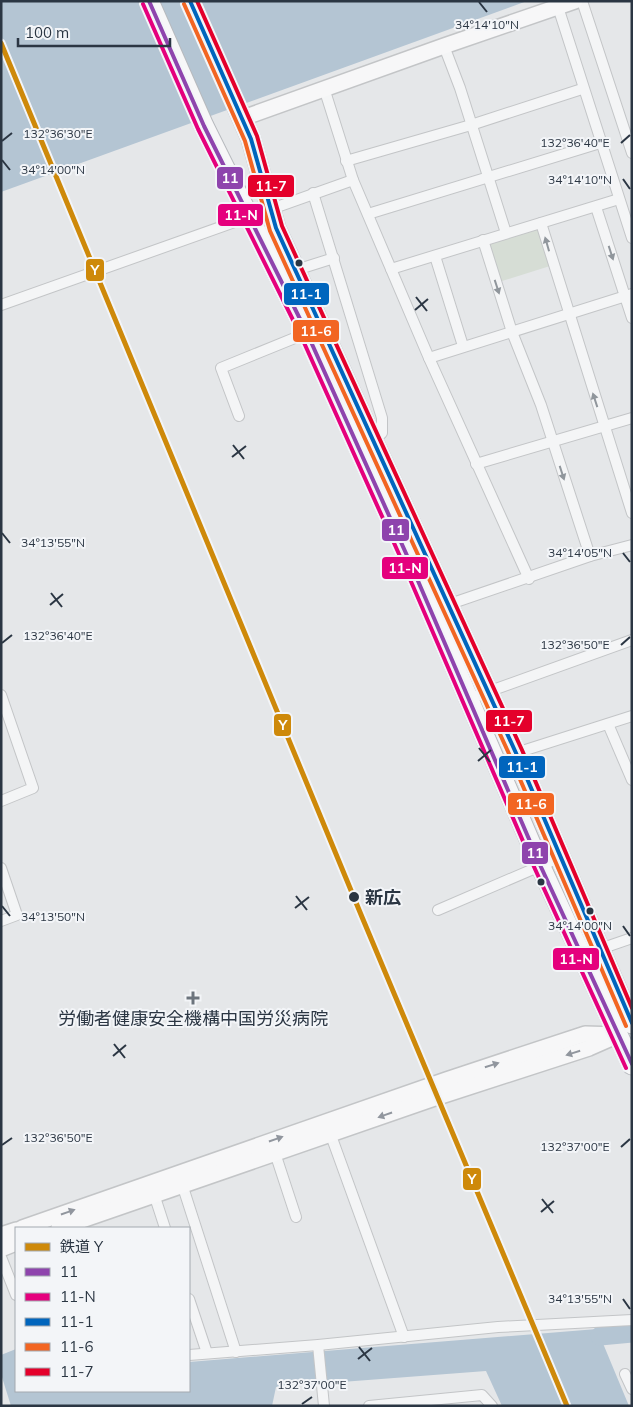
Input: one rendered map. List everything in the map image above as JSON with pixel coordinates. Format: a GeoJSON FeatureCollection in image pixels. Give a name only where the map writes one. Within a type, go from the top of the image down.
{"type":"FeatureCollection","features":[{"type":"Feature","properties":{"kind":"highway"},"geometry":{"type":"LineString","coordinates":[[149,1],[204,126],[308,333],[410,560],[541,867],[627,1030]]}},
{"type":"Feature","properties":{"kind":"highway"},"geometry":{"type":"LineString","coordinates":[[190,1],[251,139],[269,209],[516,754],[600,949],[627,1030],[632,1065]]}},
{"type":"Feature","properties":{"kind":"street"},"geometry":{"type":"LineString","coordinates":[[241,116],[575,1]]}},
{"type":"Feature","properties":{"kind":"street"},"geometry":{"type":"LineString","coordinates":[[582,1],[632,153]]}},
{"type":"Feature","properties":{"kind":"street"},"geometry":{"type":"LineString","coordinates":[[558,7],[582,88],[632,238]]}},
{"type":"Feature","properties":{"kind":"street"},"geometry":{"type":"LineString","coordinates":[[444,46],[506,233]]}},
{"type":"Feature","properties":{"kind":"street"},"geometry":{"type":"LineString","coordinates":[[324,88],[353,180],[429,358],[529,579]]}},
{"type":"Feature","properties":{"kind":"street"},"geometry":{"type":"LineString","coordinates":[[346,161],[471,125],[582,88]]}},
{"type":"Feature","properties":{"kind":"street"},"geometry":{"type":"LineString","coordinates":[[368,214],[600,143]]}},
{"type":"Feature","properties":{"kind":"street"},"geometry":{"type":"LineString","coordinates":[[1,305],[353,180]]}},
{"type":"Feature","properties":{"kind":"street"},"geometry":{"type":"LineString","coordinates":[[313,193],[382,418],[382,433],[373,442]]}},
{"type":"Feature","properties":{"kind":"street"},"geometry":{"type":"LineString","coordinates":[[391,269],[618,199]]}},
{"type":"Feature","properties":{"kind":"street"},"geometry":{"type":"LineString","coordinates":[[596,207],[628,295],[632,318]]}},
{"type":"Feature","properties":{"kind":"street"},"geometry":{"type":"LineString","coordinates":[[541,223],[568,314],[632,512]]}},
{"type":"Feature","properties":{"kind":"street"},"geometry":{"type":"LineString","coordinates":[[483,240],[512,332],[552,441],[590,556]]}},
{"type":"Feature","properties":{"kind":"street"},"geometry":{"type":"LineString","coordinates":[[435,256],[463,346]]}},
{"type":"Feature","properties":{"kind":"street"},"geometry":{"type":"LineString","coordinates":[[296,270],[334,258]]}},
{"type":"Feature","properties":{"kind":"street"},"geometry":{"type":"LineString","coordinates":[[429,358],[628,295]]}},
{"type":"Feature","properties":{"kind":"street"},"geometry":{"type":"LineString","coordinates":[[239,416],[221,368],[308,333]]}},
{"type":"Feature","properties":{"kind":"street"},"geometry":{"type":"LineString","coordinates":[[476,464],[632,418]]}},
{"type":"Feature","properties":{"kind":"street"},"geometry":{"type":"LineString","coordinates":[[447,605],[529,579],[590,556],[632,545]]}},
{"type":"Feature","properties":{"kind":"street"},"geometry":{"type":"LineString","coordinates":[[468,699],[632,640]]}},
{"type":"Feature","properties":{"kind":"street"},"geometry":{"type":"LineString","coordinates":[[1,695],[33,788],[1,801]]}},
{"type":"Feature","properties":{"kind":"street"},"geometry":{"type":"LineString","coordinates":[[516,754],[632,716]]}},
{"type":"Feature","properties":{"kind":"street"},"geometry":{"type":"LineString","coordinates":[[608,724],[632,780]]}},
{"type":"Feature","properties":{"kind":"street"},"geometry":{"type":"LineString","coordinates":[[438,910],[560,858]]}},
{"type":"Feature","properties":{"kind":"street"},"geometry":{"type":"LineString","coordinates":[[1,868],[17,915],[1,921]]}},
{"type":"Feature","properties":{"kind":"street"},"geometry":{"type":"LineString","coordinates":[[600,949],[632,938]]}},
{"type":"Feature","properties":{"kind":"street"},"geometry":{"type":"LineString","coordinates":[[25,1227],[152,1189],[448,1086],[589,1048],[627,1030]]}},
{"type":"Feature","properties":{"kind":"street"},"geometry":{"type":"LineString","coordinates":[[232,1161],[275,1153],[328,1128]]}},
{"type":"Feature","properties":{"kind":"street"},"geometry":{"type":"LineString","coordinates":[[328,1128],[404,1337]]}},
{"type":"Feature","properties":{"kind":"street"},"geometry":{"type":"LineString","coordinates":[[275,1153],[296,1217]]}},
{"type":"Feature","properties":{"kind":"street"},"geometry":{"type":"LineString","coordinates":[[180,1179],[236,1352]]}},
{"type":"Feature","properties":{"kind":"street"},"geometry":{"type":"LineString","coordinates":[[62,1227],[152,1189]]}},
{"type":"Feature","properties":{"kind":"street"},"geometry":{"type":"LineString","coordinates":[[152,1189],[165,1227]]}},
{"type":"Feature","properties":{"kind":"street"},"geometry":{"type":"LineString","coordinates":[[1,1235],[15,1230]]}},
{"type":"Feature","properties":{"kind":"street"},"geometry":{"type":"LineString","coordinates":[[1,1249],[15,1243]]}},
{"type":"Feature","properties":{"kind":"street"},"geometry":{"type":"LineString","coordinates":[[1,1257],[15,1292]]}},
{"type":"Feature","properties":{"kind":"street"},"geometry":{"type":"LineString","coordinates":[[190,1302],[207,1353]]}},
{"type":"Feature","properties":{"kind":"street"},"geometry":{"type":"LineString","coordinates":[[190,1355],[318,1345],[498,1327],[632,1320]]}},
{"type":"Feature","properties":{"kind":"street"},"geometry":{"type":"LineString","coordinates":[[318,1345],[324,1406]]}},
{"type":"Feature","properties":{"kind":"street"},"geometry":{"type":"LineString","coordinates":[[625,1374],[632,1390]]}},
{"type":"Feature","properties":{"kind":"street"},"geometry":{"type":"LineString","coordinates":[[369,1406],[482,1395],[492,1406]]}},
{"type":"Feature","properties":{"kind":"shaded area"},"geometry":{"type":"Polygon","coordinates":[[[535,229],[539,231],[550,266],[499,282],[488,247],[490,242],[535,229]]]}},
{"type":"Feature","properties":{"kind":"water"},"geometry":{"type":"Polygon","coordinates":[[[1,1],[527,1],[1,192],[1,1]]]}},
{"type":"Feature","properties":{"kind":"water"},"geometry":{"type":"Polygon","coordinates":[[[597,1329],[629,1406],[502,1406],[486,1371],[276,1387],[272,1406],[11,1406],[1,1374],[1,1355],[15,1349],[15,1392],[190,1392],[190,1362],[597,1329]]]}},
{"type":"Feature","properties":{"kind":"waterway"},"geometry":{"type":"LineString","coordinates":[[600,1336],[632,1333]]}},
{"type":"Feature","properties":{"kind":"rail line","name":"Y"},"geometry":{"type":"LineString","coordinates":[[1,43],[362,917],[567,1406]]}},
{"type":"Feature","properties":{"kind":"transit line","name":"11"},"geometry":{"type":"LineString","coordinates":[[149,1],[204,126],[307,333],[409,560],[541,867],[632,1064]]}},
{"type":"Feature","properties":{"kind":"transit line","name":"11-1"},"geometry":{"type":"LineString","coordinates":[[190,1],[251,139],[276,228],[516,753],[632,1023]]}},
{"type":"Feature","properties":{"kind":"transit line","name":"11-7"},"geometry":{"type":"LineString","coordinates":[[197,1],[257,136],[282,226],[522,750],[632,1008]]}},
{"type":"Feature","properties":{"kind":"transit line","name":"11-N"},"geometry":{"type":"LineString","coordinates":[[143,4],[198,129],[301,336],[403,563],[535,869],[626,1068]]}},
{"type":"Feature","properties":{"kind":"transit line","name":"11-6"},"geometry":{"type":"LineString","coordinates":[[184,4],[245,141],[270,231],[510,756],[626,1026]]}},
{"type":"Feature","properties":{"kind":"place","name":"新広"},"geometry":{"type":"Point","coordinates":[354,897]}},
{"type":"Feature","properties":{"kind":"place","name":"労働者健康安全機構中国労災病院"},"geometry":{"type":"Point","coordinates":[193,998]}}]}
